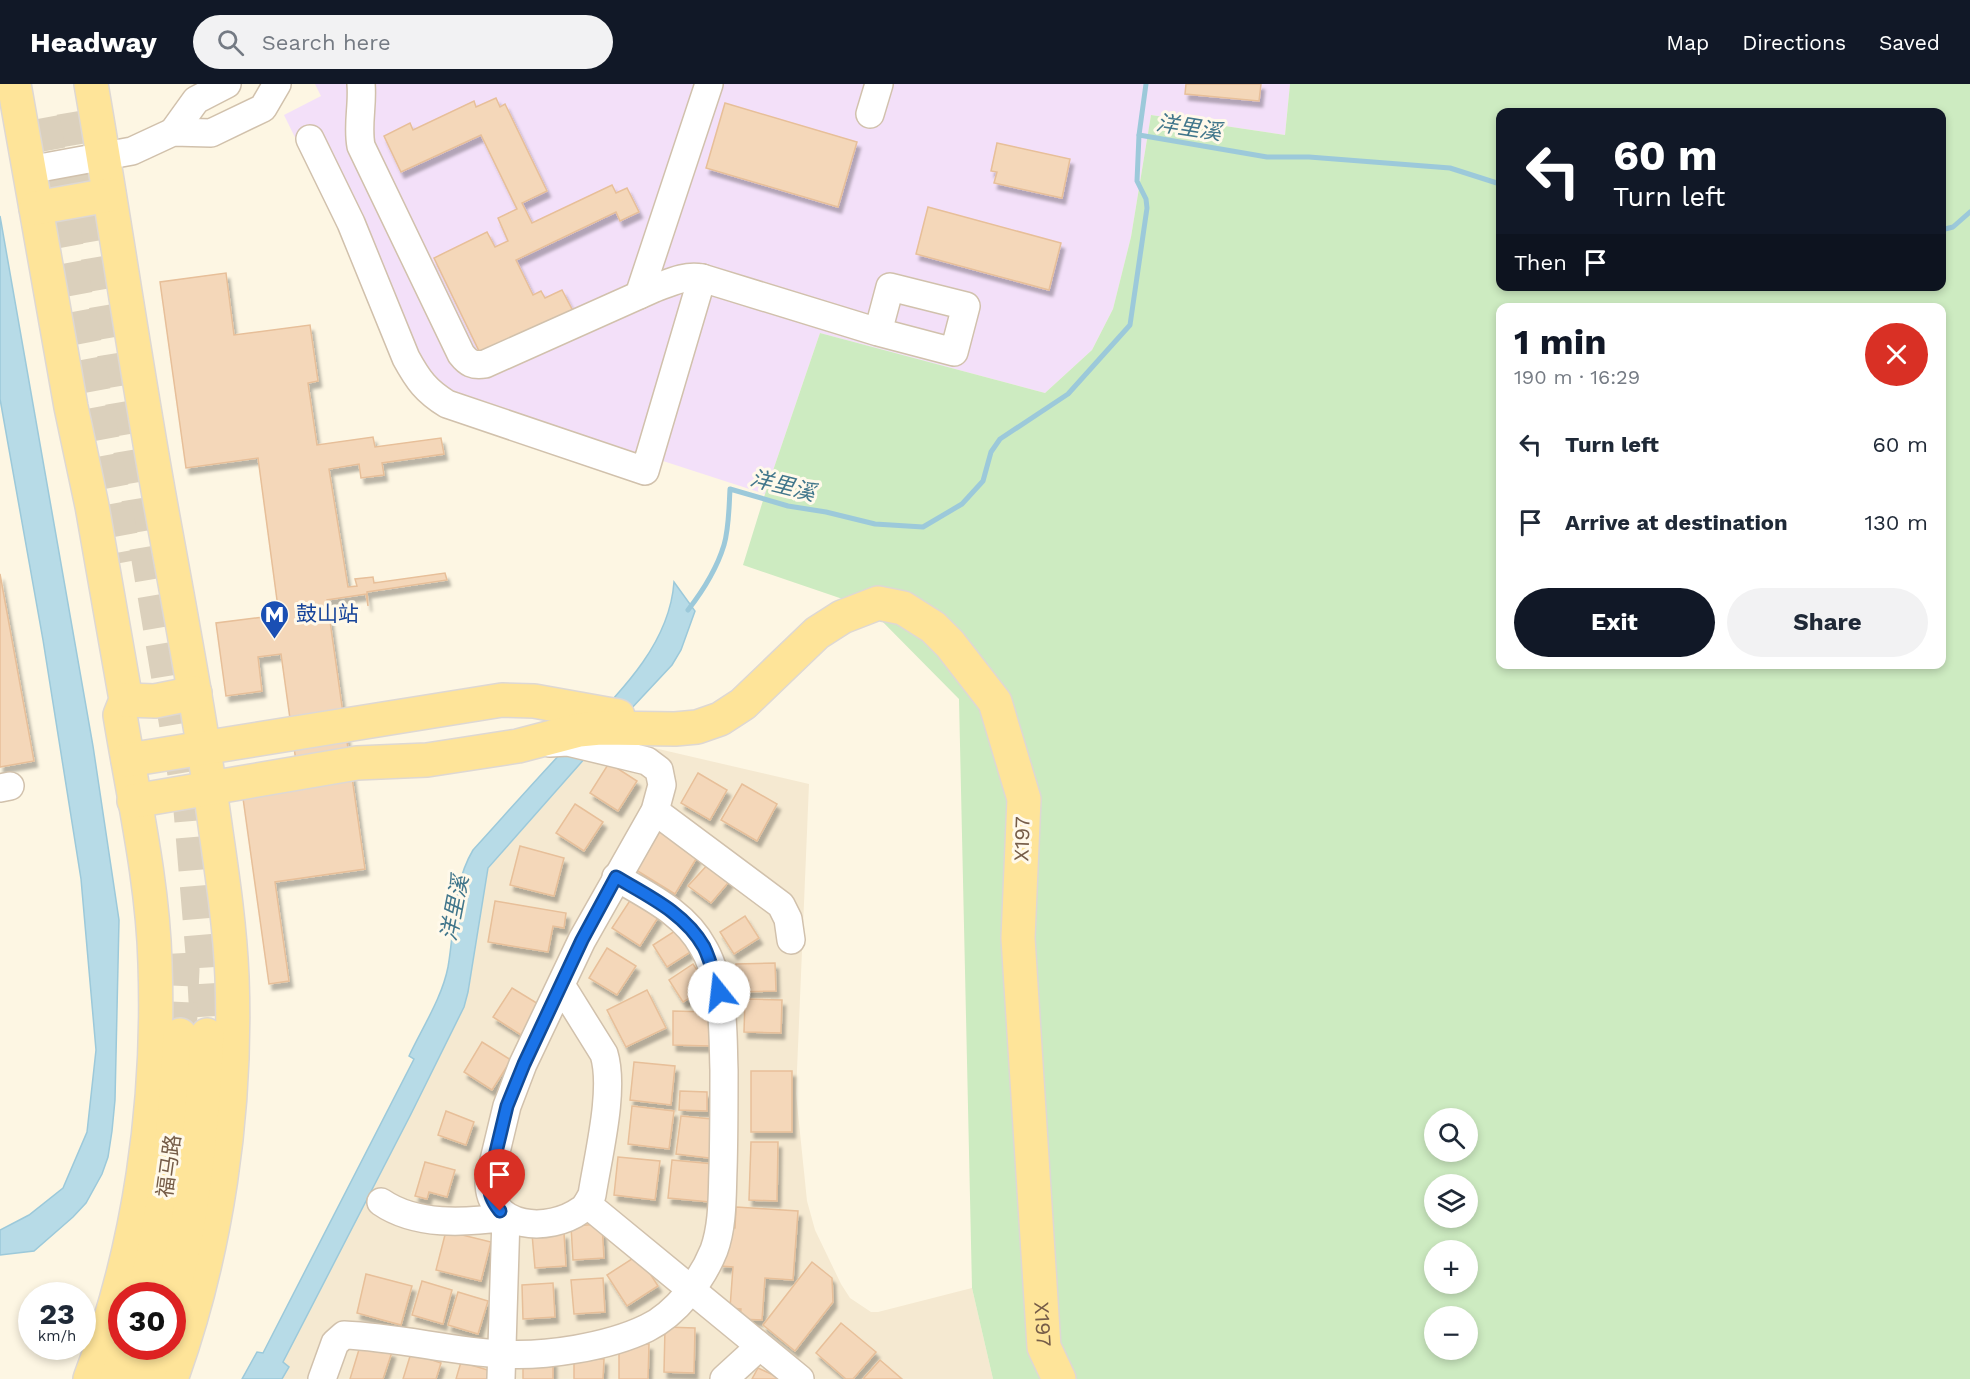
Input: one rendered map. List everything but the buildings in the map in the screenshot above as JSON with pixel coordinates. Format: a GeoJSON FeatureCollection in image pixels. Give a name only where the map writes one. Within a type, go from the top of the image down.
{"type":"FeatureCollection","features":[{"type":"Feature","properties":{"kind":"main road"},"geometry":{"type":"LineString","coordinates":[[14,84],[126,700],[120,715],[149,902],[155,962],[154,1077],[144,1164],[123,1274],[102,1347],[90,1379]]}},
{"type":"Feature","properties":{"kind":"main road"},"geometry":{"type":"LineString","coordinates":[[37,84],[62,105]]}},
{"type":"Feature","properties":{"kind":"main road"},"geometry":{"type":"LineString","coordinates":[[91,84],[154,471],[205,748],[225,899],[232,976],[230,1080],[222,1163],[212,1230],[198,1290],[171,1379]]}},
{"type":"Feature","properties":{"kind":"main road"},"geometry":{"type":"LineString","coordinates":[[36,208],[109,195]]}},
{"type":"Feature","properties":{"kind":"main road","name":"X197"},"geometry":{"type":"LineString","coordinates":[[581,728],[635,724],[675,729],[710,724],[732,712],[816,633],[842,616],[878,603],[903,608],[933,627],[950,644],[995,702],[1024,800],[1018,938],[1044,1347],[1059,1379]]}},
{"type":"Feature","properties":{"kind":"main road"},"geometry":{"type":"LineString","coordinates":[[126,700],[155,701],[195,693]]}},
{"type":"Feature","properties":{"kind":"main road"},"geometry":{"type":"LineString","coordinates":[[128,760],[502,699],[526,700],[581,728]]}},
{"type":"Feature","properties":{"kind":"main road"},"geometry":{"type":"LineString","coordinates":[[134,801],[357,764],[427,760],[518,746],[581,728]]}},
{"type":"Feature","properties":{"kind":"main road","name":"福马路"},"geometry":{"type":"LineString","coordinates":[[146,1282],[164,1201],[175,1119],[193,1035],[202,1120],[193,1201],[175,1282]]}},
{"type":"Feature","properties":{"kind":"main road"},"geometry":{"type":"LineString","coordinates":[[117,1379],[124,1360]]}},
{"type":"Feature","properties":{"kind":"main road"},"geometry":{"type":"LineString","coordinates":[[146,1379],[153,1360]]}},
{"type":"Feature","properties":{"kind":"street"},"geometry":{"type":"LineString","coordinates":[[173,132],[196,100],[227,84]]}},
{"type":"Feature","properties":{"kind":"street"},"geometry":{"type":"LineString","coordinates":[[29,170],[132,151],[173,132],[211,133],[263,108],[277,84]]}},
{"type":"Feature","properties":{"kind":"street"},"geometry":{"type":"LineString","coordinates":[[361,84],[358,132],[361,146],[460,354],[467,362],[475,365],[485,364],[639,294],[692,277],[702,278],[878,332]]}},
{"type":"Feature","properties":{"kind":"street"},"geometry":{"type":"LineString","coordinates":[[639,294],[709,84]]}},
{"type":"Feature","properties":{"kind":"street"},"geometry":{"type":"LineString","coordinates":[[870,114],[879,84]]}},
{"type":"Feature","properties":{"kind":"street"},"geometry":{"type":"LineString","coordinates":[[310,139],[351,223],[406,358],[417,378],[430,393],[447,404],[645,471],[702,278]]}},
{"type":"Feature","properties":{"kind":"street"},"geometry":{"type":"LineString","coordinates":[[323,164],[361,146]]}},
{"type":"Feature","properties":{"kind":"street"},"geometry":{"type":"LineString","coordinates":[[502,1367],[506,1217],[492,1202],[489,1181],[507,1106],[524,1064],[582,940],[655,811],[662,785],[659,770],[647,761],[610,751],[581,728]]}},
{"type":"Feature","properties":{"kind":"street"},"geometry":{"type":"LineString","coordinates":[[655,811],[781,906],[788,919],[791,940]]}},
{"type":"Feature","properties":{"kind":"street"},"geometry":{"type":"LineString","coordinates":[[322,1379],[335,1343],[339,1337],[344,1335],[502,1367],[614,1341],[649,1327],[665,1317],[690,1290],[708,1264],[714,1248],[721,1213],[724,1056],[719,992],[703,945],[685,922],[675,913],[616,877]]}},
{"type":"Feature","properties":{"kind":"street"},"geometry":{"type":"LineString","coordinates":[[381,1202],[401,1214],[417,1217],[474,1221],[506,1217],[529,1224],[539,1224],[568,1216],[581,1210],[587,1204],[592,1195],[607,1102],[608,1066],[604,1054],[561,985]]}},
{"type":"Feature","properties":{"kind":"street"},"geometry":{"type":"LineString","coordinates":[[587,1204],[800,1379]]}},
{"type":"Feature","properties":{"kind":"street"},"geometry":{"type":"LineString","coordinates":[[723,1379],[759,1347]]}},
{"type":"Feature","properties":{"kind":"shaded area"},"geometry":{"type":"Polygon","coordinates":[[[315,84],[1290,84],[1285,135],[1151,115],[1131,237],[1113,309],[1092,350],[1045,393],[820,333],[765,494],[453,393],[442,415],[422,403],[406,385],[393,362],[337,223],[284,115],[321,96],[315,84]]]}},
{"type":"Feature","properties":{"kind":"shaded area"},"geometry":{"type":"Polygon","coordinates":[[[637,744],[809,784],[796,1094],[807,1201],[815,1230],[850,1298],[871,1312],[972,1288],[993,1379],[282,1379],[289,1367],[282,1363],[375,1182],[468,992],[488,869],[586,757],[637,744]]]}},
{"type":"Feature","properties":{"kind":"green space"},"geometry":{"type":"Polygon","coordinates":[[[1290,84],[1970,84],[1970,1379],[993,1379],[972,1288],[959,699],[869,608],[743,565],[820,333],[1045,393],[1092,350],[1113,309],[1131,237],[1151,115],[1285,135],[1290,84]]]}},
{"type":"Feature","properties":{"kind":"water"},"geometry":{"type":"Polygon","coordinates":[[[0,216],[93,746],[119,920],[115,1100],[108,1157],[102,1174],[86,1203],[34,1251],[0,1255],[0,1230],[29,1215],[63,1188],[87,1132],[96,1050],[81,879],[43,640],[0,399],[0,216]]]}},
{"type":"Feature","properties":{"kind":"water"},"geometry":{"type":"Polygon","coordinates":[[[674,582],[695,611],[681,650],[672,665],[586,757],[488,868],[464,1007],[283,1362],[289,1367],[282,1379],[242,1379],[257,1352],[263,1353],[414,1059],[409,1056],[445,979],[461,878],[473,850],[634,675],[649,654],[661,631],[670,607],[674,582]]]}},
{"type":"Feature","properties":{"kind":"waterway"},"geometry":{"type":"LineString","coordinates":[[1139,135],[1146,84]]}},
{"type":"Feature","properties":{"kind":"waterway","name":"洋里溪"},"geometry":{"type":"LineString","coordinates":[[688,610],[709,579],[721,554],[727,532],[730,489],[788,506],[826,512],[875,524],[923,527],[962,504],[983,481],[991,452],[1000,439],[1068,394],[1130,325],[1147,208],[1146,199],[1137,181],[1139,135],[1267,157],[1309,157],[1450,168],[1496,183]]}},
{"type":"Feature","properties":{"kind":"waterway","name":"洋里溪"},"geometry":{"type":"LineString","coordinates":[[1946,229],[1953,227],[1970,212]]}},
{"type":"Feature","properties":{"kind":"tunnel"},"geometry":{"type":"LineString","coordinates":[[73,112],[190,810],[207,1035]]}},
{"type":"Feature","properties":{"kind":"tunnel"},"geometry":{"type":"LineString","coordinates":[[43,118],[126,562]]}},
{"type":"Feature","properties":{"kind":"tunnel"},"geometry":{"type":"LineString","coordinates":[[180,1035],[182,951]]}},
{"type":"Feature","properties":{"kind":"place","name":"鼓山站"},"geometry":{"type":"Point","coordinates":[275,640]}},
{"type":"Feature","properties":{"kind":"route"},"geometry":{"type":"LineString","coordinates":[[500,1211],[492,1202],[489,1181],[507,1106],[524,1064],[582,940],[616,877],[675,913],[685,922],[703,945],[719,992]]}}]}
